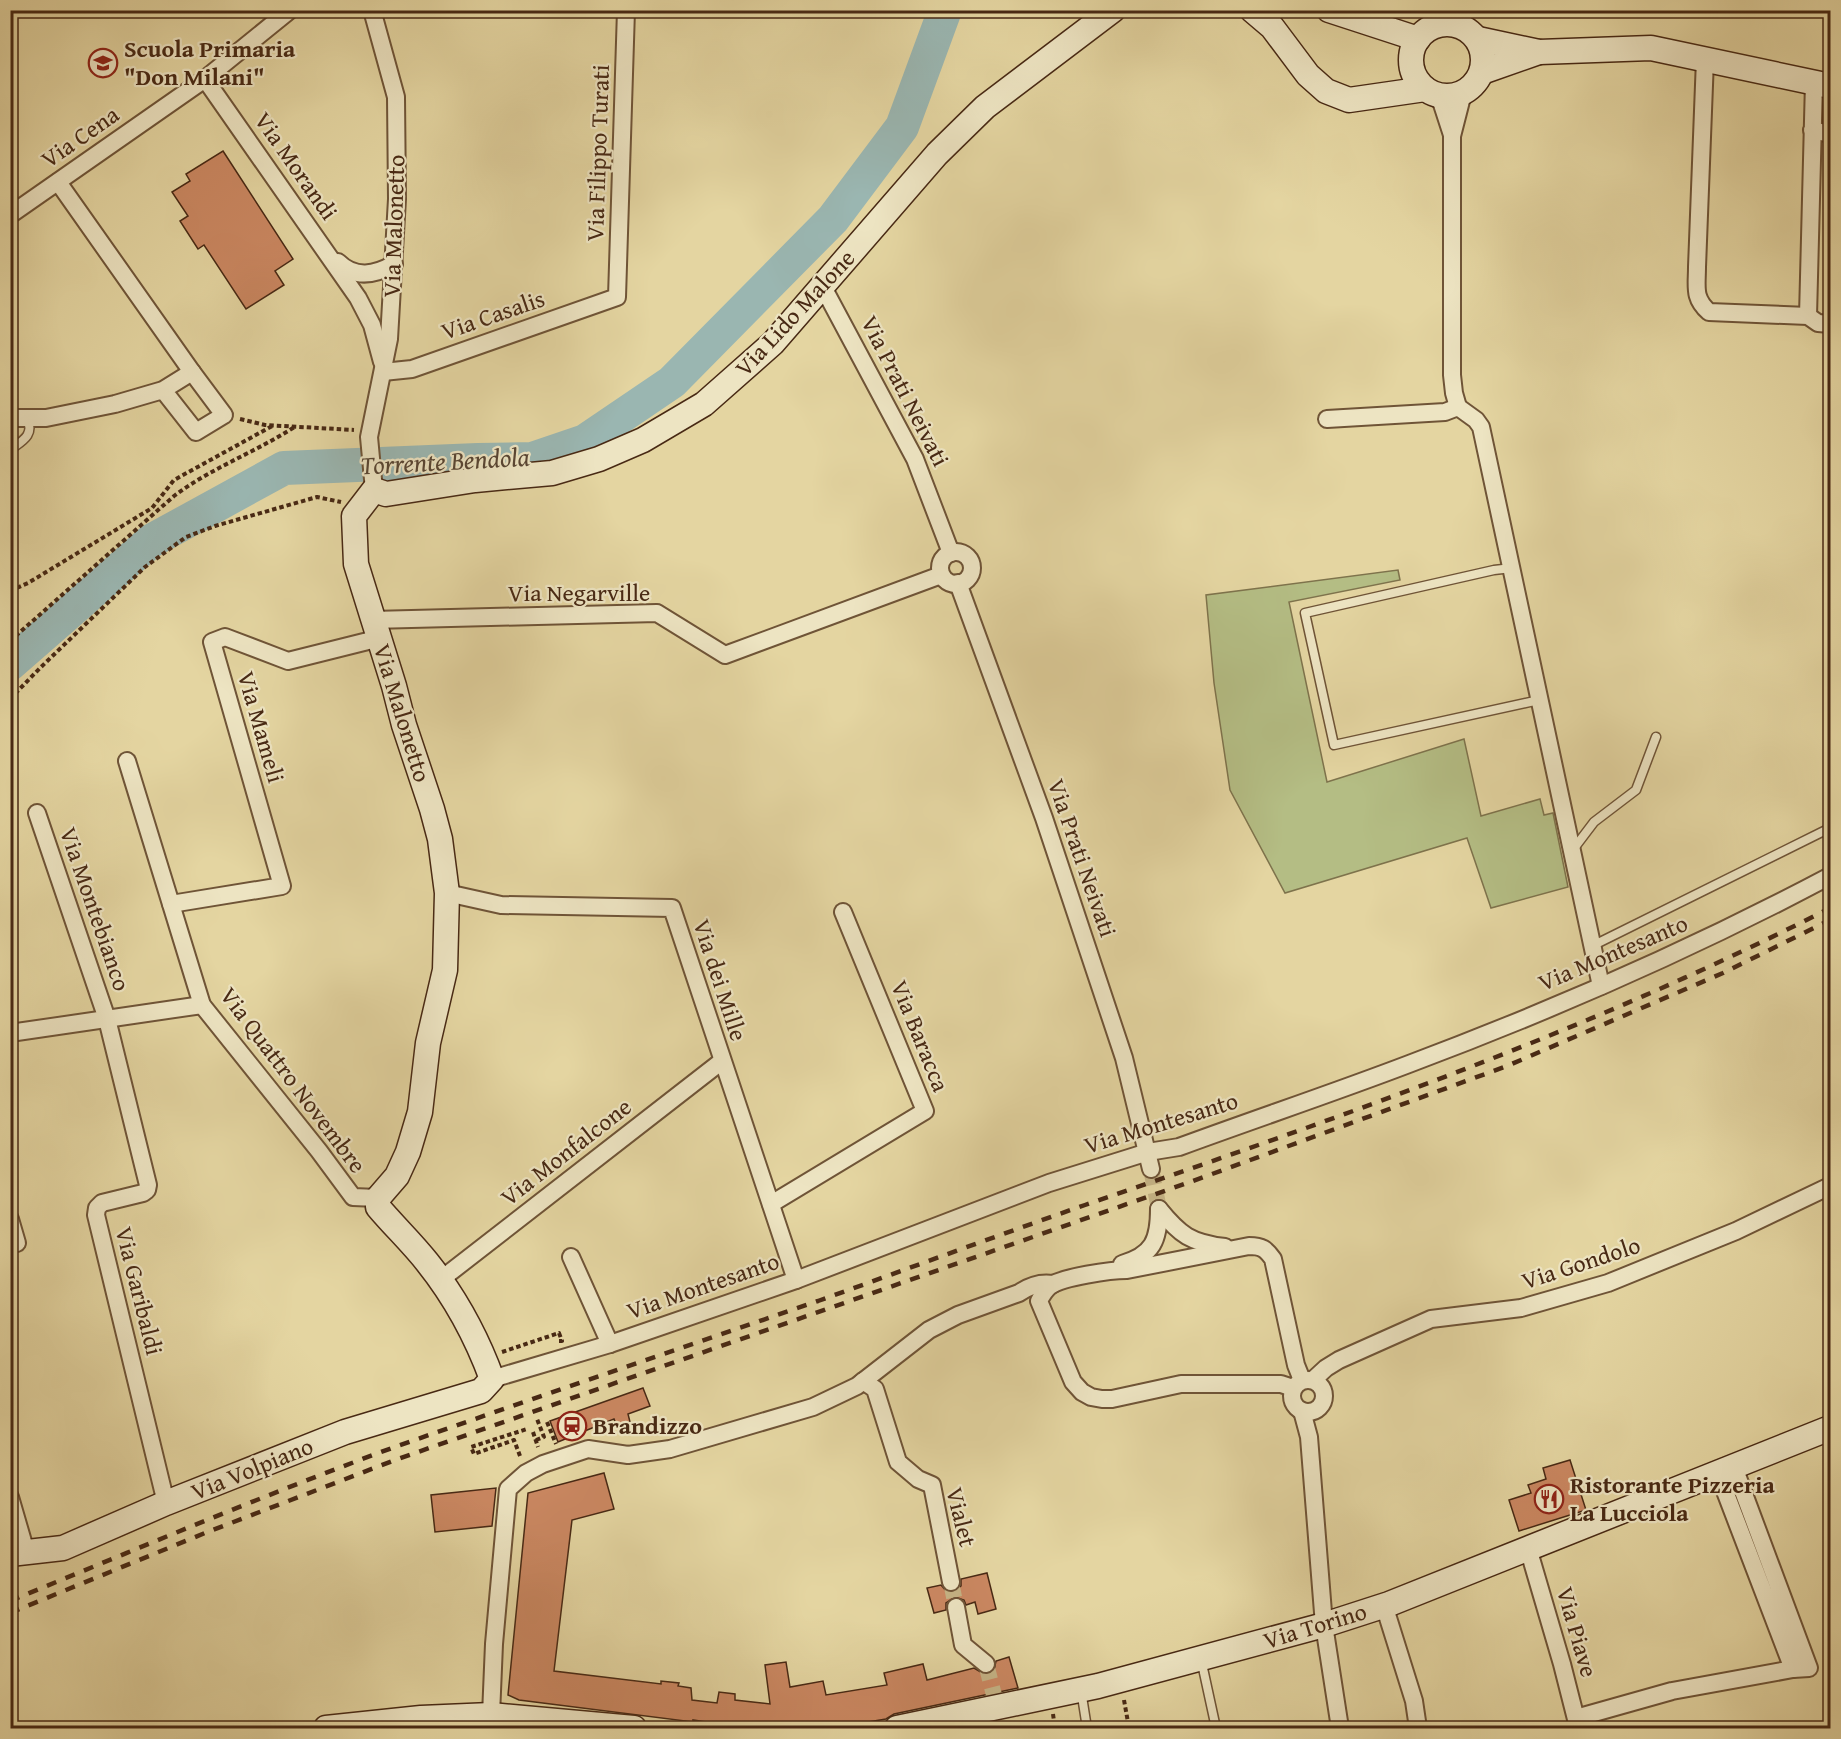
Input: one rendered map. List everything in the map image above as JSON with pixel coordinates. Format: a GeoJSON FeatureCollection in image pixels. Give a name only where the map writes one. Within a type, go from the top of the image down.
{"type":"FeatureCollection","features":[{"type":"Feature","properties":{"kind":"street","name":"Via Cena"},"geometry":{"type":"LineString","coordinates":[[10,215],[205,79],[290,10]]}},
{"type":"Feature","properties":{"kind":"street","name":"Via Malonetto"},"geometry":{"type":"LineString","coordinates":[[372,10],[396,97],[397,199],[389,339],[369,434],[370,492],[354,516],[356,564],[404,725],[432,809],[440,839],[447,893],[445,970],[428,1043],[420,1112],[398,1176],[378,1198]]}},
{"type":"Feature","properties":{"kind":"street","name":"Via Filippo Turati"},"geometry":{"type":"LineString","coordinates":[[617,297],[626,10]]}},
{"type":"Feature","properties":{"kind":"street","name":"Via Lido Malone"},"geometry":{"type":"LineString","coordinates":[[370,492],[386,494],[475,480],[552,473],[598,459],[643,440],[704,404],[773,343],[937,154],[985,107],[1113,10]]}},
{"type":"Feature","properties":{"kind":"street"},"geometry":{"type":"LineString","coordinates":[[1252,10],[1272,27],[1308,75],[1326,91],[1349,100],[1367,99],[1385,94],[1432,92],[1447,97],[1472,88],[1482,72],[1484,61],[1478,39],[1470,31],[1443,17],[1418,39],[1411,54],[1413,73],[1432,92],[1452,136]]}},
{"type":"Feature","properties":{"kind":"street"},"geometry":{"type":"LineString","coordinates":[[1329,10],[1418,39]]}},
{"type":"Feature","properties":{"kind":"street"},"geometry":{"type":"LineString","coordinates":[[1478,39],[1539,52],[1651,48],[1822,84],[1812,130],[1808,316]]}},
{"type":"Feature","properties":{"kind":"street"},"geometry":{"type":"LineString","coordinates":[[1482,72],[1539,52]]}},
{"type":"Feature","properties":{"kind":"street"},"geometry":{"type":"LineString","coordinates":[[1705,59],[1697,297],[1700,304],[1709,312],[1808,316],[1818,324],[1830,324]]}},
{"type":"Feature","properties":{"kind":"street"},"geometry":{"type":"LineString","coordinates":[[1385,94],[1411,63]]}},
{"type":"Feature","properties":{"kind":"street","name":"Via Morandi"},"geometry":{"type":"LineString","coordinates":[[205,79],[358,298],[372,325],[383,372]]}},
{"type":"Feature","properties":{"kind":"street"},"geometry":{"type":"LineString","coordinates":[[1463,93],[1452,136],[1452,375],[1454,393],[1458,407],[1476,420],[1481,427],[1601,986]]}},
{"type":"Feature","properties":{"kind":"street"},"geometry":{"type":"LineString","coordinates":[[1812,130],[1830,134]]}},
{"type":"Feature","properties":{"kind":"street"},"geometry":{"type":"LineString","coordinates":[[58,182],[224,415],[196,432],[163,390]]}},
{"type":"Feature","properties":{"kind":"street","name":"Via Morandi"},"geometry":{"type":"LineString","coordinates":[[327,251],[342,266],[357,274],[378,273],[394,264]]}},
{"type":"Feature","properties":{"kind":"street","name":"Via Prati Neivati"},"geometry":{"type":"LineString","coordinates":[[824,286],[915,459],[951,553]]}},
{"type":"Feature","properties":{"kind":"street","name":"Via Casalis"},"geometry":{"type":"LineString","coordinates":[[383,372],[412,369],[617,297]]}},
{"type":"Feature","properties":{"kind":"street"},"geometry":{"type":"LineString","coordinates":[[19,418],[46,418],[103,406],[163,390],[192,372]]}},
{"type":"Feature","properties":{"kind":"street"},"geometry":{"type":"LineString","coordinates":[[1327,418],[1445,412],[1458,407]]}},
{"type":"Feature","properties":{"kind":"street"},"geometry":{"type":"LineString","coordinates":[[957,552],[966,556],[971,564],[970,575],[958,584],[948,582],[941,575],[940,564],[946,555],[951,553],[957,552]]}},
{"type":"Feature","properties":{"kind":"street","name":"Via Negarville"},"geometry":{"type":"LineString","coordinates":[[376,629],[657,613],[725,655],[941,575]]}},
{"type":"Feature","properties":{"kind":"street","name":"Via Prati Neivati"},"geometry":{"type":"LineString","coordinates":[[958,584],[1076,912],[1124,1058],[1151,1169]]}},
{"type":"Feature","properties":{"kind":"street","name":"Via Mameli"},"geometry":{"type":"LineString","coordinates":[[171,904],[282,886],[212,642],[225,637],[288,661],[376,629]]}},
{"type":"Feature","properties":{"kind":"street","name":"Via Quattro Novembre"},"geometry":{"type":"LineString","coordinates":[[127,761],[202,1005],[319,1151],[352,1197],[378,1198]]}},
{"type":"Feature","properties":{"kind":"street","name":"Via Montebianco"},"geometry":{"type":"LineString","coordinates":[[37,813],[107,1019]]}},
{"type":"Feature","properties":{"kind":"street","name":"Via Montesanto"},"geometry":{"type":"LineString","coordinates":[[488,1368],[610,1344],[796,1280],[1049,1183],[1148,1152],[1179,1147],[1409,1064],[1601,986],[1744,922],[1830,876]]}},
{"type":"Feature","properties":{"kind":"street","name":"Via dei Mille"},"geometry":{"type":"LineString","coordinates":[[447,893],[501,905],[672,908],[796,1280]]}},
{"type":"Feature","properties":{"kind":"street","name":"Via Baracca"},"geometry":{"type":"LineString","coordinates":[[771,1204],[925,1111],[843,912]]}},
{"type":"Feature","properties":{"kind":"street"},"geometry":{"type":"LineString","coordinates":[[10,1033],[202,1005]]}},
{"type":"Feature","properties":{"kind":"street","name":"Via Garibaldi"},"geometry":{"type":"LineString","coordinates":[[107,1019],[148,1185],[147,1190],[142,1193],[102,1203],[97,1208],[96,1215],[166,1503]]}},
{"type":"Feature","properties":{"kind":"street","name":"Via Monfalcone"},"geometry":{"type":"LineString","coordinates":[[440,1281],[722,1061]]}},
{"type":"Feature","properties":{"kind":"street","name":"Via Gondolo"},"geometry":{"type":"LineString","coordinates":[[1340,1728],[1324,1625],[1309,1437],[1310,1410],[1323,1402],[1308,1385],[1334,1367],[1339,1360],[1431,1319],[1521,1308],[1608,1283],[1736,1231],[1830,1186]]}},
{"type":"Feature","properties":{"kind":"street"},"geometry":{"type":"LineString","coordinates":[[378,1198],[378,1207],[428,1263],[463,1316],[488,1368]]}},
{"type":"Feature","properties":{"kind":"street"},"geometry":{"type":"LineString","coordinates":[[491,1715],[494,1644],[508,1489],[526,1473],[543,1464],[588,1449],[628,1455],[670,1449],[813,1407],[863,1381],[929,1329],[958,1315],[1019,1293],[1026,1288],[1111,1270],[1141,1257],[1147,1252],[1158,1234],[1159,1209],[1176,1230],[1185,1236],[1208,1245],[1238,1248]]}},
{"type":"Feature","properties":{"kind":"street"},"geometry":{"type":"LineString","coordinates":[[10,1219],[17,1243]]}},
{"type":"Feature","properties":{"kind":"street"},"geometry":{"type":"LineString","coordinates":[[1111,1270],[1127,1270],[1238,1248],[1257,1246],[1266,1249],[1273,1259],[1296,1365],[1308,1385]]}},
{"type":"Feature","properties":{"kind":"street"},"geometry":{"type":"LineString","coordinates":[[571,1257],[610,1344]]}},
{"type":"Feature","properties":{"kind":"street"},"geometry":{"type":"LineString","coordinates":[[1039,1301],[1044,1291],[1053,1284]]}},
{"type":"Feature","properties":{"kind":"street"},"geometry":{"type":"LineString","coordinates":[[1019,1293],[1029,1294],[1039,1301],[1072,1382],[1091,1397],[1112,1399],[1181,1384],[1308,1385]]}},
{"type":"Feature","properties":{"kind":"street","name":"Via Volpiano"},"geometry":{"type":"LineString","coordinates":[[18,1553],[63,1548],[166,1503],[345,1432],[481,1391],[488,1368]]}},
{"type":"Feature","properties":{"kind":"street","name":"Vialet"},"geometry":{"type":"LineString","coordinates":[[863,1381],[875,1389],[898,1462],[918,1479],[933,1485],[951,1582]]}},
{"type":"Feature","properties":{"kind":"street"},"geometry":{"type":"LineString","coordinates":[[1308,1385],[1292,1393],[1293,1404],[1310,1410]]}},
{"type":"Feature","properties":{"kind":"street","name":"Via Torino"},"geometry":{"type":"LineString","coordinates":[[897,1728],[995,1701],[1081,1690],[1324,1625],[1384,1605],[1830,1428]]}},
{"type":"Feature","properties":{"kind":"street"},"geometry":{"type":"LineString","coordinates":[[1577,1723],[1672,1691],[1809,1668],[1726,1470]]}},
{"type":"Feature","properties":{"kind":"street"},"geometry":{"type":"LineString","coordinates":[[10,1497],[18,1553]]}},
{"type":"Feature","properties":{"kind":"street","name":"Via Piave"},"geometry":{"type":"LineString","coordinates":[[1528,1548],[1577,1723]]}},
{"type":"Feature","properties":{"kind":"street"},"geometry":{"type":"LineString","coordinates":[[1384,1605],[1414,1701],[1418,1728]]}},
{"type":"Feature","properties":{"kind":"street"},"geometry":{"type":"LineString","coordinates":[[956,1607],[963,1645],[986,1664]]}},
{"type":"Feature","properties":{"kind":"street"},"geometry":{"type":"LineString","coordinates":[[326,1728],[367,1722],[450,1722],[491,1715],[634,1728]]}},
{"type":"Feature","properties":{"kind":"lane"},"geometry":{"type":"LineString","coordinates":[[10,450],[25,439],[30,432],[30,425],[19,418]]}},
{"type":"Feature","properties":{"kind":"lane"},"geometry":{"type":"LineString","coordinates":[[1512,568],[1494,570],[1305,613],[1334,745],[1539,700]]}},
{"type":"Feature","properties":{"kind":"lane"},"geometry":{"type":"LineString","coordinates":[[1571,852],[1594,822],[1636,790],[1656,737]]}},
{"type":"Feature","properties":{"kind":"lane"},"geometry":{"type":"LineString","coordinates":[[1592,946],[1830,828]]}},
{"type":"Feature","properties":{"kind":"lane"},"geometry":{"type":"LineString","coordinates":[[1201,1658],[1216,1728]]}},
{"type":"Feature","properties":{"kind":"lane"},"geometry":{"type":"LineString","coordinates":[[1081,1690],[1087,1728]]}},
{"type":"Feature","properties":{"kind":"path"},"geometry":{"type":"LineString","coordinates":[[224,415],[274,425],[369,434]]}},
{"type":"Feature","properties":{"kind":"path"},"geometry":{"type":"LineString","coordinates":[[10,591],[152,508],[174,480],[274,425]]}},
{"type":"Feature","properties":{"kind":"path"},"geometry":{"type":"LineString","coordinates":[[10,641],[191,483],[296,426]]}},
{"type":"Feature","properties":{"kind":"path"},"geometry":{"type":"LineString","coordinates":[[10,699],[145,567],[186,537],[215,526],[318,497],[370,492]]}},
{"type":"Feature","properties":{"kind":"path"},"geometry":{"type":"LineString","coordinates":[[488,1368],[559,1333],[562,1341],[551,1344]]}},
{"type":"Feature","properties":{"kind":"path"},"geometry":{"type":"LineString","coordinates":[[536,1440],[544,1437],[537,1419]]}},
{"type":"Feature","properties":{"kind":"path"},"geometry":{"type":"LineString","coordinates":[[547,1422],[557,1447]]}},
{"type":"Feature","properties":{"kind":"path"},"geometry":{"type":"LineString","coordinates":[[522,1460],[514,1440],[474,1454],[471,1447],[527,1429]]}},
{"type":"Feature","properties":{"kind":"path"},"geometry":{"type":"LineString","coordinates":[[533,1432],[538,1447]]}},
{"type":"Feature","properties":{"kind":"path"},"geometry":{"type":"LineString","coordinates":[[1124,1699],[1129,1728]]}},
{"type":"Feature","properties":{"kind":"path"},"geometry":{"type":"LineString","coordinates":[[1053,1715],[1055,1728]]}},
{"type":"Feature","properties":{"kind":"green space"},"geometry":{"type":"Polygon","coordinates":[[[1398,570],[1400,580],[1289,602],[1327,782],[1464,739],[1481,816],[1540,799],[1544,815],[1553,813],[1568,887],[1491,908],[1467,838],[1285,893],[1230,790],[1214,683],[1206,595],[1398,570]]]}},
{"type":"Feature","properties":{"kind":"building"},"geometry":{"type":"Polygon","coordinates":[[[223,151],[293,259],[275,271],[284,285],[246,309],[204,245],[198,249],[180,221],[188,216],[172,192],[190,181],[186,174],[223,151]]]}},
{"type":"Feature","properties":{"kind":"building"},"geometry":{"type":"Polygon","coordinates":[[[643,1388],[650,1406],[628,1414],[630,1422],[617,1426],[614,1419],[558,1442],[550,1421],[643,1388]]]}},
{"type":"Feature","properties":{"kind":"building"},"geometry":{"type":"Polygon","coordinates":[[[1570,1460],[1586,1510],[1519,1531],[1509,1500],[1531,1493],[1528,1485],[1546,1479],[1543,1468],[1570,1460]]]}},
{"type":"Feature","properties":{"kind":"building"},"geometry":{"type":"Polygon","coordinates":[[[604,1473],[614,1509],[572,1520],[554,1671],[661,1684],[661,1681],[679,1683],[678,1686],[691,1688],[692,1700],[717,1703],[719,1692],[735,1694],[735,1700],[770,1704],[765,1665],[786,1662],[790,1687],[823,1681],[826,1695],[887,1685],[884,1673],[923,1664],[927,1680],[974,1668],[984,1674],[989,1674],[994,1670],[996,1661],[1009,1657],[1018,1688],[894,1714],[886,1719],[832,1728],[744,1728],[519,1700],[508,1695],[528,1493],[604,1473]]]}},
{"type":"Feature","properties":{"kind":"building"},"geometry":{"type":"Polygon","coordinates":[[[496,1488],[492,1526],[435,1532],[431,1495],[496,1488]]]}},
{"type":"Feature","properties":{"kind":"building"},"geometry":{"type":"Polygon","coordinates":[[[987,1573],[996,1609],[978,1614],[975,1602],[966,1605],[964,1600],[955,1597],[946,1603],[946,1610],[934,1613],[927,1588],[941,1585],[947,1592],[954,1592],[961,1586],[961,1579],[987,1573]]]}},
{"type":"Feature","properties":{"kind":"waterway","name":"Torrente Bendola"},"geometry":{"type":"LineString","coordinates":[[10,664],[151,541],[284,468],[532,459],[585,441],[672,382],[833,219],[902,127],[945,10]]}},
{"type":"Feature","properties":{"kind":"tunnel"},"geometry":{"type":"LineString","coordinates":[[1151,1169],[1159,1209]]}},
{"type":"Feature","properties":{"kind":"tunnel"},"geometry":{"type":"LineString","coordinates":[[951,1582],[956,1607]]}},
{"type":"Feature","properties":{"kind":"tunnel"},"geometry":{"type":"LineString","coordinates":[[986,1664],[994,1695]]}},
{"type":"Feature","properties":{"kind":"railway"},"geometry":{"type":"LineString","coordinates":[[10,1601],[248,1503],[392,1448],[818,1301],[1464,1070],[1649,994],[1830,908]]}},
{"type":"Feature","properties":{"kind":"railway"},"geometry":{"type":"LineString","coordinates":[[10,1613],[205,1533],[395,1460],[1193,1181],[1507,1066],[1723,973],[1830,920]]}},
{"type":"Feature","properties":{"kind":"place","name":"Scuola Primaria \"Don Milani\""},"geometry":{"type":"Point","coordinates":[103,63]}},
{"type":"Feature","properties":{"kind":"place","name":"Brandizzo"},"geometry":{"type":"Point","coordinates":[572,1426]}},
{"type":"Feature","properties":{"kind":"place","name":"Ristorante Pizzeria La Lucciola"},"geometry":{"type":"Point","coordinates":[1549,1499]}}]}
